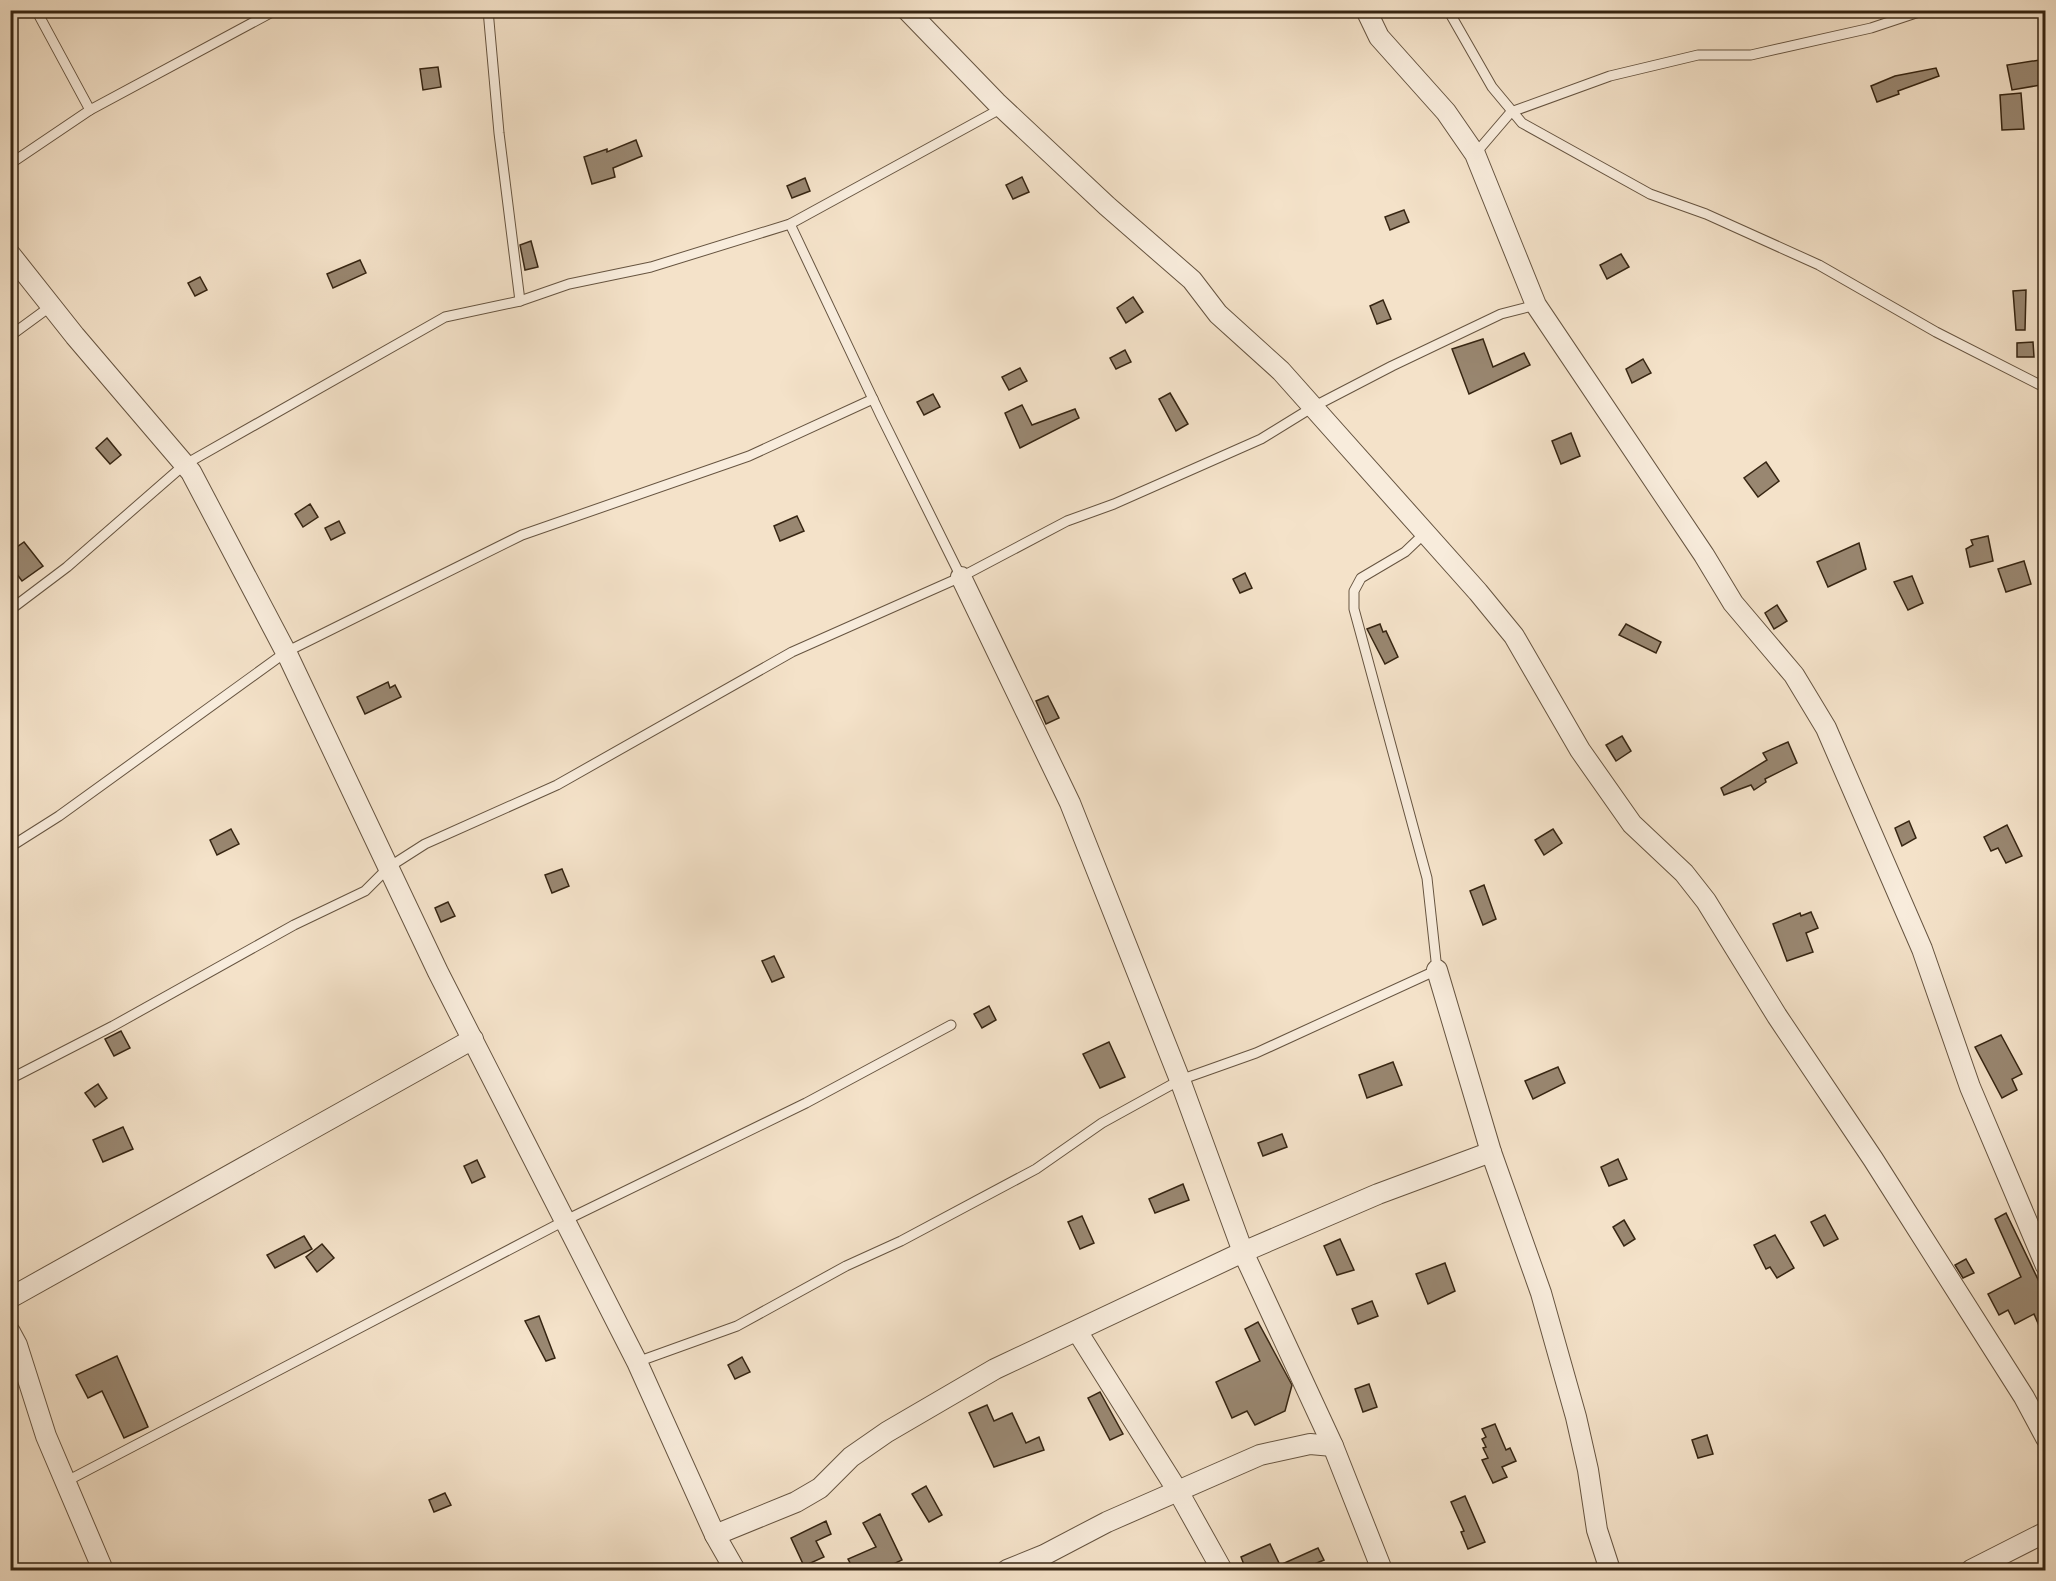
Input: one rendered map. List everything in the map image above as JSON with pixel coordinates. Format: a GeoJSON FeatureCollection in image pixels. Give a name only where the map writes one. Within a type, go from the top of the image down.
{"type":"FeatureCollection","features":[{"type":"Feature","properties":{"kind":"street"},"geometry":{"type":"LineString","coordinates":[[907,10],[1002,108],[1107,206],[1171,260],[1192,280],[1218,314],[1281,371],[1426,532],[1514,636],[1580,750],[1632,824],[1684,873],[1706,901],[1777,1016],[1874,1158],[2024,1397],[2046,1438]]}},
{"type":"Feature","properties":{"kind":"street"},"geometry":{"type":"LineString","coordinates":[[1366,10],[1379,38],[1446,112],[1475,154],[1536,305],[1675,516],[1704,555],[1733,603],[1794,675],[1826,728],[1922,949],[1970,1087],[2046,1266]]}},
{"type":"Feature","properties":{"kind":"street"},"geometry":{"type":"LineString","coordinates":[[10,254],[191,472],[286,652],[472,1039],[637,1362],[714,1535],[735,1570]]}},
{"type":"Feature","properties":{"kind":"street"},"geometry":{"type":"LineString","coordinates":[[961,577],[1070,803],[1180,1080],[1243,1252],[1333,1446],[1382,1570]]}},
{"type":"Feature","properties":{"kind":"street"},"geometry":{"type":"LineString","coordinates":[[1437,970],[1491,1152],[1541,1293],[1576,1417],[1588,1470],[1597,1530],[1610,1570]]}},
{"type":"Feature","properties":{"kind":"street"},"geometry":{"type":"LineString","coordinates":[[10,1298],[472,1039]]}},
{"type":"Feature","properties":{"kind":"street"},"geometry":{"type":"LineString","coordinates":[[714,1535],[796,1502],[820,1488],[851,1456],[887,1432],[995,1369],[1243,1252],[1378,1194],[1491,1152]]}},
{"type":"Feature","properties":{"kind":"street"},"geometry":{"type":"LineString","coordinates":[[1077,1330],[1179,1493],[1222,1570]]}},
{"type":"Feature","properties":{"kind":"street"},"geometry":{"type":"LineString","coordinates":[[10,1332],[17,1345],[46,1436],[103,1570]]}},
{"type":"Feature","properties":{"kind":"street"},"geometry":{"type":"LineString","coordinates":[[1007,1570],[1044,1555],[1107,1522],[1179,1493],[1260,1455],[1310,1444],[1333,1446]]}},
{"type":"Feature","properties":{"kind":"street"},"geometry":{"type":"LineString","coordinates":[[1971,1570],[2046,1532]]}},
{"type":"Feature","properties":{"kind":"lane"},"geometry":{"type":"LineString","coordinates":[[36,10],[90,110]]}},
{"type":"Feature","properties":{"kind":"lane"},"geometry":{"type":"LineString","coordinates":[[10,164],[90,110],[276,10]]}},
{"type":"Feature","properties":{"kind":"lane"},"geometry":{"type":"LineString","coordinates":[[488,10],[499,133],[520,301]]}},
{"type":"Feature","properties":{"kind":"lane"},"geometry":{"type":"LineString","coordinates":[[1448,10],[1487,79],[1511,112],[1538,134],[1650,194],[1706,214],[1819,265],[1936,332],[2046,388]]}},
{"type":"Feature","properties":{"kind":"lane"},"geometry":{"type":"LineString","coordinates":[[1475,154],[1511,112],[1610,76],[1698,55],[1751,55],[1871,28],[1925,10]]}},
{"type":"Feature","properties":{"kind":"lane"},"geometry":{"type":"LineString","coordinates":[[10,610],[67,567],[184,465],[445,317],[520,301],[569,284],[651,267],[790,224],[1002,108]]}},
{"type":"Feature","properties":{"kind":"lane"},"geometry":{"type":"LineString","coordinates":[[790,224],[961,577]]}},
{"type":"Feature","properties":{"kind":"lane"},"geometry":{"type":"LineString","coordinates":[[10,1079],[113,1026],[294,925],[365,891],[389,867],[425,844],[557,785],[792,652],[961,577],[1067,521],[1114,504],[1261,439],[1313,407],[1501,314],[1536,305]]}},
{"type":"Feature","properties":{"kind":"lane"},"geometry":{"type":"LineString","coordinates":[[10,336],[51,306]]}},
{"type":"Feature","properties":{"kind":"lane"},"geometry":{"type":"LineString","coordinates":[[10,847],[59,816],[286,652],[522,535],[749,456],[873,399]]}},
{"type":"Feature","properties":{"kind":"lane"},"geometry":{"type":"LineString","coordinates":[[637,1362],[736,1326],[827,1276],[901,1241],[1036,1169],[1102,1123],[1180,1080],[1256,1053],[1437,970],[1426,878],[1354,609],[1354,591],[1360,578],[1405,552],[1426,532]]}},
{"type":"Feature","properties":{"kind":"lane"},"geometry":{"type":"LineString","coordinates":[[64,1482],[566,1220],[806,1103],[951,1025]]}},
{"type":"Feature","properties":{"kind":"building"},"geometry":{"type":"Polygon","coordinates":[[[2046,59],[2046,84],[2012,90],[2007,65],[2046,59]]]}},
{"type":"Feature","properties":{"kind":"building"},"geometry":{"type":"Polygon","coordinates":[[[438,67],[441,87],[423,90],[420,69],[438,67]]]}},
{"type":"Feature","properties":{"kind":"building"},"geometry":{"type":"Polygon","coordinates":[[[1936,68],[1939,76],[1898,91],[1899,94],[1877,102],[1871,86],[1895,76],[1936,68]]]}},
{"type":"Feature","properties":{"kind":"building"},"geometry":{"type":"Polygon","coordinates":[[[2021,93],[2024,129],[2002,130],[2000,95],[2021,93]]]}},
{"type":"Feature","properties":{"kind":"building"},"geometry":{"type":"Polygon","coordinates":[[[636,140],[642,156],[613,168],[615,177],[592,184],[584,157],[607,149],[607,152],[636,140]]]}},
{"type":"Feature","properties":{"kind":"building"},"geometry":{"type":"Polygon","coordinates":[[[1022,177],[1029,192],[1013,199],[1006,185],[1022,177]]]}},
{"type":"Feature","properties":{"kind":"building"},"geometry":{"type":"Polygon","coordinates":[[[805,178],[810,191],[792,198],[787,186],[805,178]]]}},
{"type":"Feature","properties":{"kind":"building"},"geometry":{"type":"Polygon","coordinates":[[[1404,210],[1409,222],[1390,230],[1385,217],[1404,210]]]}},
{"type":"Feature","properties":{"kind":"building"},"geometry":{"type":"Polygon","coordinates":[[[531,241],[538,267],[525,270],[520,245],[531,241]]]}},
{"type":"Feature","properties":{"kind":"building"},"geometry":{"type":"Polygon","coordinates":[[[1621,254],[1629,267],[1607,279],[1600,265],[1621,254]]]}},
{"type":"Feature","properties":{"kind":"building"},"geometry":{"type":"Polygon","coordinates":[[[360,260],[366,273],[333,288],[327,274],[360,260]]]}},
{"type":"Feature","properties":{"kind":"building"},"geometry":{"type":"Polygon","coordinates":[[[200,277],[207,290],[195,296],[188,283],[200,277]]]}},
{"type":"Feature","properties":{"kind":"building"},"geometry":{"type":"Polygon","coordinates":[[[2026,290],[2025,330],[2016,330],[2013,291],[2026,290]]]}},
{"type":"Feature","properties":{"kind":"building"},"geometry":{"type":"Polygon","coordinates":[[[1133,297],[1143,312],[1126,323],[1117,308],[1133,297]]]}},
{"type":"Feature","properties":{"kind":"building"},"geometry":{"type":"Polygon","coordinates":[[[1383,300],[1391,319],[1377,324],[1370,306],[1383,300]]]}},
{"type":"Feature","properties":{"kind":"building"},"geometry":{"type":"Polygon","coordinates":[[[1483,339],[1493,367],[1524,353],[1530,365],[1469,394],[1452,349],[1483,339]]]}},
{"type":"Feature","properties":{"kind":"building"},"geometry":{"type":"Polygon","coordinates":[[[2033,342],[2034,357],[2017,357],[2017,343],[2033,342]]]}},
{"type":"Feature","properties":{"kind":"building"},"geometry":{"type":"Polygon","coordinates":[[[1125,350],[1131,362],[1116,369],[1110,358],[1125,350]]]}},
{"type":"Feature","properties":{"kind":"building"},"geometry":{"type":"Polygon","coordinates":[[[1643,359],[1651,373],[1632,383],[1626,369],[1643,359]]]}},
{"type":"Feature","properties":{"kind":"building"},"geometry":{"type":"Polygon","coordinates":[[[1020,368],[1027,381],[1009,390],[1002,377],[1020,368]]]}},
{"type":"Feature","properties":{"kind":"building"},"geometry":{"type":"Polygon","coordinates":[[[1170,393],[1188,424],[1176,431],[1159,399],[1170,393]]]}},
{"type":"Feature","properties":{"kind":"building"},"geometry":{"type":"Polygon","coordinates":[[[933,394],[940,407],[924,415],[917,402],[933,394]]]}},
{"type":"Feature","properties":{"kind":"building"},"geometry":{"type":"Polygon","coordinates":[[[1022,405],[1032,425],[1075,409],[1079,418],[1020,448],[1005,413],[1022,405]]]}},
{"type":"Feature","properties":{"kind":"building"},"geometry":{"type":"Polygon","coordinates":[[[1571,433],[1580,456],[1561,464],[1552,441],[1571,433]]]}},
{"type":"Feature","properties":{"kind":"building"},"geometry":{"type":"Polygon","coordinates":[[[107,438],[121,455],[110,464],[96,448],[107,438]]]}},
{"type":"Feature","properties":{"kind":"building"},"geometry":{"type":"Polygon","coordinates":[[[1766,462],[1779,481],[1758,497],[1744,478],[1766,462]]]}},
{"type":"Feature","properties":{"kind":"building"},"geometry":{"type":"Polygon","coordinates":[[[310,504],[318,517],[303,527],[295,514],[310,504]]]}},
{"type":"Feature","properties":{"kind":"building"},"geometry":{"type":"Polygon","coordinates":[[[797,516],[804,531],[780,541],[774,526],[797,516]]]}},
{"type":"Feature","properties":{"kind":"building"},"geometry":{"type":"Polygon","coordinates":[[[339,521],[345,533],[331,540],[325,528],[339,521]]]}},
{"type":"Feature","properties":{"kind":"building"},"geometry":{"type":"Polygon","coordinates":[[[1988,536],[1993,561],[1970,567],[1966,549],[1973,545],[1971,540],[1988,536]]]}},
{"type":"Feature","properties":{"kind":"building"},"geometry":{"type":"Polygon","coordinates":[[[24,542],[43,566],[22,581],[10,565],[10,552],[24,542]]]}},
{"type":"Feature","properties":{"kind":"building"},"geometry":{"type":"Polygon","coordinates":[[[1859,543],[1866,569],[1828,587],[1817,562],[1859,543]]]}},
{"type":"Feature","properties":{"kind":"building"},"geometry":{"type":"Polygon","coordinates":[[[2024,561],[2031,584],[2006,592],[1998,569],[2024,561]]]}},
{"type":"Feature","properties":{"kind":"building"},"geometry":{"type":"Polygon","coordinates":[[[1245,573],[1252,588],[1240,593],[1233,579],[1245,573]]]}},
{"type":"Feature","properties":{"kind":"building"},"geometry":{"type":"Polygon","coordinates":[[[1912,576],[1923,603],[1908,610],[1894,582],[1912,576]]]}},
{"type":"Feature","properties":{"kind":"building"},"geometry":{"type":"Polygon","coordinates":[[[1777,605],[1787,621],[1774,629],[1765,613],[1777,605]]]}},
{"type":"Feature","properties":{"kind":"building"},"geometry":{"type":"Polygon","coordinates":[[[1380,624],[1383,632],[1386,631],[1398,657],[1385,664],[1367,629],[1380,624]]]}},
{"type":"Feature","properties":{"kind":"building"},"geometry":{"type":"Polygon","coordinates":[[[1626,624],[1661,642],[1656,653],[1619,635],[1626,624]]]}},
{"type":"Feature","properties":{"kind":"building"},"geometry":{"type":"Polygon","coordinates":[[[388,682],[390,688],[395,685],[401,697],[365,714],[357,697],[388,682]]]}},
{"type":"Feature","properties":{"kind":"building"},"geometry":{"type":"Polygon","coordinates":[[[1048,696],[1059,718],[1046,724],[1036,701],[1048,696]]]}},
{"type":"Feature","properties":{"kind":"building"},"geometry":{"type":"Polygon","coordinates":[[[1622,736],[1631,751],[1616,761],[1606,745],[1622,736]]]}},
{"type":"Feature","properties":{"kind":"building"},"geometry":{"type":"Polygon","coordinates":[[[1788,742],[1797,763],[1765,779],[1766,782],[1754,790],[1751,785],[1724,795],[1721,788],[1767,760],[1763,753],[1788,742]]]}},
{"type":"Feature","properties":{"kind":"building"},"geometry":{"type":"Polygon","coordinates":[[[1909,821],[1916,838],[1902,846],[1895,828],[1909,821]]]}},
{"type":"Feature","properties":{"kind":"building"},"geometry":{"type":"Polygon","coordinates":[[[2007,825],[2022,856],[2006,863],[1998,848],[1991,851],[1984,837],[2007,825]]]}},
{"type":"Feature","properties":{"kind":"building"},"geometry":{"type":"Polygon","coordinates":[[[231,829],[239,844],[217,855],[210,840],[231,829]]]}},
{"type":"Feature","properties":{"kind":"building"},"geometry":{"type":"Polygon","coordinates":[[[1553,829],[1562,843],[1544,855],[1535,840],[1553,829]]]}},
{"type":"Feature","properties":{"kind":"building"},"geometry":{"type":"Polygon","coordinates":[[[562,869],[569,886],[552,893],[545,875],[562,869]]]}},
{"type":"Feature","properties":{"kind":"building"},"geometry":{"type":"Polygon","coordinates":[[[1484,885],[1496,919],[1483,925],[1470,891],[1484,885]]]}},
{"type":"Feature","properties":{"kind":"building"},"geometry":{"type":"Polygon","coordinates":[[[448,902],[455,916],[441,922],[435,908],[448,902]]]}},
{"type":"Feature","properties":{"kind":"building"},"geometry":{"type":"Polygon","coordinates":[[[1811,912],[1818,928],[1806,933],[1813,952],[1787,961],[1773,924],[1800,913],[1801,916],[1811,912]]]}},
{"type":"Feature","properties":{"kind":"building"},"geometry":{"type":"Polygon","coordinates":[[[774,956],[784,977],[772,982],[762,961],[774,956]]]}},
{"type":"Feature","properties":{"kind":"building"},"geometry":{"type":"Polygon","coordinates":[[[989,1006],[996,1020],[982,1028],[974,1014],[989,1006]]]}},
{"type":"Feature","properties":{"kind":"building"},"geometry":{"type":"Polygon","coordinates":[[[121,1031],[130,1048],[114,1056],[105,1039],[121,1031]]]}},
{"type":"Feature","properties":{"kind":"building"},"geometry":{"type":"Polygon","coordinates":[[[2001,1035],[2022,1074],[2012,1079],[2017,1090],[2002,1098],[1975,1047],[2001,1035]]]}},
{"type":"Feature","properties":{"kind":"building"},"geometry":{"type":"Polygon","coordinates":[[[1109,1042],[1125,1077],[1100,1088],[1083,1054],[1109,1042]]]}},
{"type":"Feature","properties":{"kind":"building"},"geometry":{"type":"Polygon","coordinates":[[[1393,1062],[1402,1085],[1367,1098],[1359,1075],[1393,1062]]]}},
{"type":"Feature","properties":{"kind":"building"},"geometry":{"type":"Polygon","coordinates":[[[1558,1067],[1565,1083],[1533,1099],[1525,1081],[1558,1067]]]}},
{"type":"Feature","properties":{"kind":"building"},"geometry":{"type":"Polygon","coordinates":[[[98,1084],[107,1098],[95,1107],[85,1093],[98,1084]]]}},
{"type":"Feature","properties":{"kind":"building"},"geometry":{"type":"Polygon","coordinates":[[[123,1127],[133,1149],[103,1162],[93,1140],[123,1127]]]}},
{"type":"Feature","properties":{"kind":"building"},"geometry":{"type":"Polygon","coordinates":[[[1282,1134],[1287,1147],[1263,1156],[1258,1143],[1282,1134]]]}},
{"type":"Feature","properties":{"kind":"building"},"geometry":{"type":"Polygon","coordinates":[[[1618,1159],[1627,1179],[1609,1186],[1601,1167],[1618,1159]]]}},
{"type":"Feature","properties":{"kind":"building"},"geometry":{"type":"Polygon","coordinates":[[[477,1160],[485,1177],[472,1183],[464,1166],[477,1160]]]}},
{"type":"Feature","properties":{"kind":"building"},"geometry":{"type":"Polygon","coordinates":[[[1183,1184],[1189,1200],[1155,1213],[1149,1199],[1183,1184]]]}},
{"type":"Feature","properties":{"kind":"building"},"geometry":{"type":"Polygon","coordinates":[[[2006,1213],[2046,1296],[2046,1342],[2034,1314],[2015,1324],[2008,1310],[1999,1315],[1988,1294],[2021,1277],[1995,1219],[2006,1213]]]}},
{"type":"Feature","properties":{"kind":"building"},"geometry":{"type":"Polygon","coordinates":[[[1825,1215],[1838,1239],[1824,1246],[1811,1222],[1825,1215]]]}},
{"type":"Feature","properties":{"kind":"building"},"geometry":{"type":"Polygon","coordinates":[[[1082,1216],[1094,1243],[1080,1249],[1068,1222],[1082,1216]]]}},
{"type":"Feature","properties":{"kind":"building"},"geometry":{"type":"Polygon","coordinates":[[[1624,1220],[1635,1239],[1624,1246],[1613,1227],[1624,1220]]]}},
{"type":"Feature","properties":{"kind":"building"},"geometry":{"type":"Polygon","coordinates":[[[1775,1235],[1794,1268],[1777,1278],[1770,1267],[1766,1269],[1754,1245],[1775,1235]]]}},
{"type":"Feature","properties":{"kind":"building"},"geometry":{"type":"Polygon","coordinates":[[[304,1236],[312,1249],[275,1268],[267,1255],[304,1236]]]}},
{"type":"Feature","properties":{"kind":"building"},"geometry":{"type":"Polygon","coordinates":[[[1340,1239],[1354,1270],[1337,1275],[1324,1246],[1340,1239]]]}},
{"type":"Feature","properties":{"kind":"building"},"geometry":{"type":"Polygon","coordinates":[[[322,1244],[334,1258],[317,1272],[306,1257],[322,1244]]]}},
{"type":"Feature","properties":{"kind":"building"},"geometry":{"type":"Polygon","coordinates":[[[1966,1259],[1974,1273],[1963,1278],[1955,1265],[1966,1259]]]}},
{"type":"Feature","properties":{"kind":"building"},"geometry":{"type":"Polygon","coordinates":[[[1445,1263],[1455,1291],[1428,1304],[1416,1274],[1445,1263]]]}},
{"type":"Feature","properties":{"kind":"building"},"geometry":{"type":"Polygon","coordinates":[[[1372,1301],[1378,1316],[1358,1324],[1352,1309],[1372,1301]]]}},
{"type":"Feature","properties":{"kind":"building"},"geometry":{"type":"Polygon","coordinates":[[[539,1316],[555,1358],[546,1361],[525,1321],[539,1316]]]}},
{"type":"Feature","properties":{"kind":"building"},"geometry":{"type":"Polygon","coordinates":[[[1258,1322],[1292,1385],[1285,1411],[1255,1425],[1247,1411],[1232,1418],[1216,1382],[1260,1361],[1245,1329],[1258,1322]]]}},
{"type":"Feature","properties":{"kind":"building"},"geometry":{"type":"Polygon","coordinates":[[[117,1356],[148,1427],[124,1438],[102,1391],[88,1398],[76,1375],[117,1356]]]}},
{"type":"Feature","properties":{"kind":"building"},"geometry":{"type":"Polygon","coordinates":[[[742,1357],[750,1372],[735,1379],[728,1365],[742,1357]]]}},
{"type":"Feature","properties":{"kind":"building"},"geometry":{"type":"Polygon","coordinates":[[[1369,1384],[1377,1407],[1363,1412],[1355,1389],[1369,1384]]]}},
{"type":"Feature","properties":{"kind":"building"},"geometry":{"type":"Polygon","coordinates":[[[1100,1392],[1123,1434],[1110,1440],[1088,1398],[1100,1392]]]}},
{"type":"Feature","properties":{"kind":"building"},"geometry":{"type":"Polygon","coordinates":[[[987,1405],[994,1421],[1012,1413],[1026,1443],[1039,1437],[1044,1450],[994,1467],[969,1413],[987,1405]]]}},
{"type":"Feature","properties":{"kind":"building"},"geometry":{"type":"Polygon","coordinates":[[[1495,1424],[1506,1450],[1510,1448],[1516,1461],[1502,1467],[1507,1477],[1493,1483],[1482,1460],[1488,1458],[1483,1448],[1486,1447],[1482,1439],[1486,1437],[1482,1429],[1495,1424]]]}},
{"type":"Feature","properties":{"kind":"building"},"geometry":{"type":"Polygon","coordinates":[[[1707,1435],[1713,1454],[1698,1458],[1692,1440],[1707,1435]]]}},
{"type":"Feature","properties":{"kind":"building"},"geometry":{"type":"Polygon","coordinates":[[[926,1486],[942,1515],[929,1522],[912,1494],[926,1486]]]}},
{"type":"Feature","properties":{"kind":"building"},"geometry":{"type":"Polygon","coordinates":[[[445,1493],[451,1505],[434,1512],[429,1500],[445,1493]]]}},
{"type":"Feature","properties":{"kind":"building"},"geometry":{"type":"Polygon","coordinates":[[[1465,1496],[1485,1542],[1468,1549],[1461,1532],[1464,1531],[1451,1502],[1465,1496]]]}},
{"type":"Feature","properties":{"kind":"building"},"geometry":{"type":"Polygon","coordinates":[[[880,1514],[902,1560],[881,1570],[854,1570],[848,1559],[876,1547],[863,1523],[880,1514]]]}},
{"type":"Feature","properties":{"kind":"building"},"geometry":{"type":"Polygon","coordinates":[[[826,1521],[831,1534],[816,1541],[824,1557],[804,1566],[791,1538],[826,1521]]]}},
{"type":"Feature","properties":{"kind":"building"},"geometry":{"type":"Polygon","coordinates":[[[1270,1544],[1280,1565],[1318,1548],[1324,1560],[1300,1570],[1246,1570],[1241,1557],[1270,1544]]]}}]}
